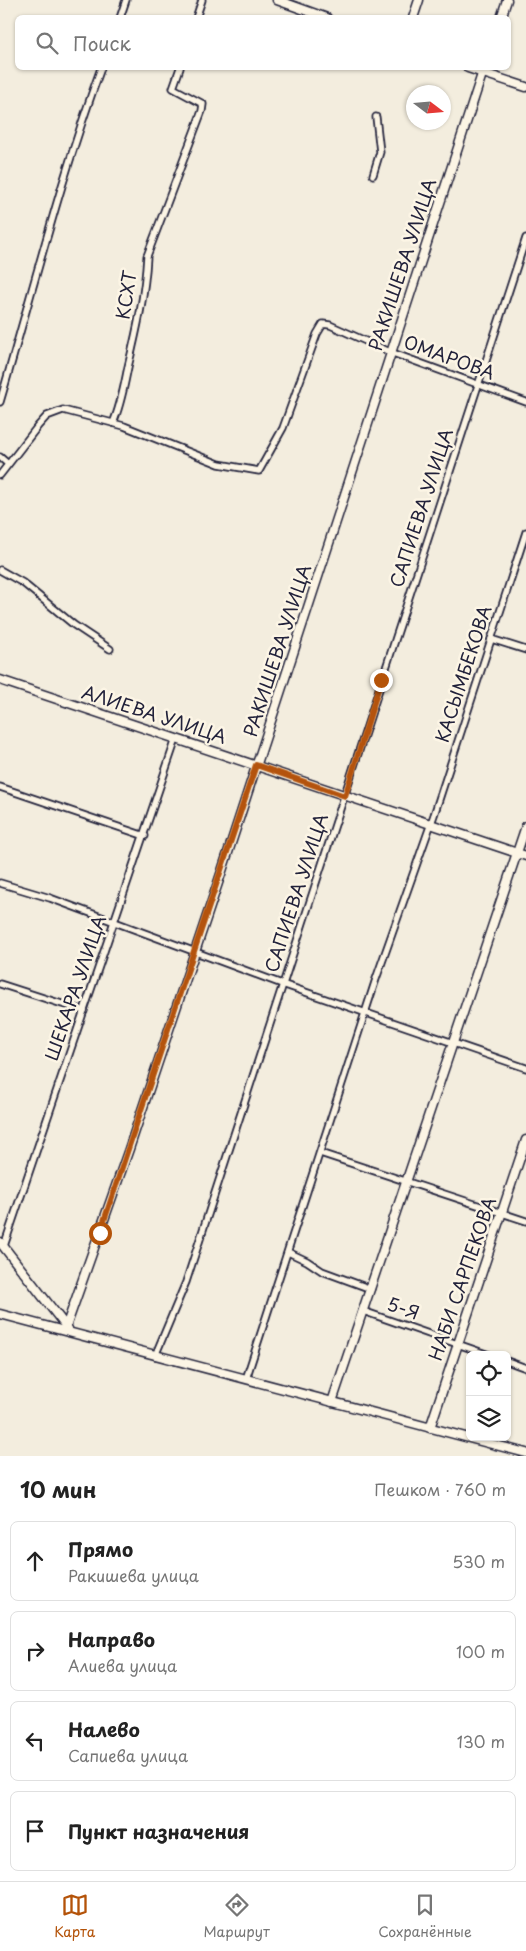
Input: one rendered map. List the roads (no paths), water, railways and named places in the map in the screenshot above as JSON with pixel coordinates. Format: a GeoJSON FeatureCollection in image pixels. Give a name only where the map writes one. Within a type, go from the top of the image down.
{"type":"FeatureCollection","features":[{"type":"Feature","properties":{"kind":"street"},"geometry":{"type":"LineString","coordinates":[[121,15],[126,0]]}},
{"type":"Feature","properties":{"kind":"street"},"geometry":{"type":"LineString","coordinates":[[197,15],[202,0]]}},
{"type":"Feature","properties":{"kind":"street"},"geometry":{"type":"LineString","coordinates":[[276,0],[318,15]]}},
{"type":"Feature","properties":{"kind":"street"},"geometry":{"type":"LineString","coordinates":[[414,15],[419,0]]}},
{"type":"Feature","properties":{"kind":"street"},"geometry":{"type":"LineString","coordinates":[[502,15],[507,0]]}},
{"type":"Feature","properties":{"kind":"street"},"geometry":{"type":"LineString","coordinates":[[0,402],[26,316],[54,207],[100,70]]}},
{"type":"Feature","properties":{"kind":"street","name":"КСХТ"},"geometry":{"type":"LineString","coordinates":[[113,423],[121,401],[147,280],[147,256],[202,111],[203,104],[173,88],[179,70]]}},
{"type":"Feature","properties":{"kind":"street"},"geometry":{"type":"LineString","coordinates":[[483,70],[526,87]]}},
{"type":"Feature","properties":{"kind":"street","name":"РАКИШЕВА УЛИЦА"},"geometry":{"type":"LineString","coordinates":[[68,1329],[256,765],[483,70]]}},
{"type":"Feature","properties":{"kind":"street"},"geometry":{"type":"LineString","coordinates":[[373,175],[380,152],[376,116]]}},
{"type":"Feature","properties":{"kind":"street","name":"САПИЕВА УЛИЦА"},"geometry":{"type":"LineString","coordinates":[[155,1356],[186,1282],[526,238]]}},
{"type":"Feature","properties":{"kind":"street","name":"ОМАРОВА"},"geometry":{"type":"LineString","coordinates":[[113,423],[203,459],[252,472],[259,471],[283,428],[317,334],[323,324],[330,325],[390,352],[526,402]]}},
{"type":"Feature","properties":{"kind":"street"},"geometry":{"type":"LineString","coordinates":[[0,475],[48,416],[63,410],[113,423]]}},
{"type":"Feature","properties":{"kind":"street"},"geometry":{"type":"LineString","coordinates":[[0,457],[8,464]]}},
{"type":"Feature","properties":{"kind":"street","name":"КАСЫМБЕКОВА"},"geometry":{"type":"LineString","coordinates":[[246,1379],[365,1013],[430,824],[526,532]]}},
{"type":"Feature","properties":{"kind":"street"},"geometry":{"type":"LineString","coordinates":[[0,570],[23,582],[74,625],[110,649]]}},
{"type":"Feature","properties":{"kind":"street"},"geometry":{"type":"LineString","coordinates":[[490,639],[526,650]]}},
{"type":"Feature","properties":{"kind":"street","name":"АЛИЕВА УЛИЦА"},"geometry":{"type":"LineString","coordinates":[[0,680],[526,856]]}},
{"type":"Feature","properties":{"kind":"street","name":"ШЕКАРА УЛИЦА"},"geometry":{"type":"LineString","coordinates":[[2,1244],[145,836],[176,739]]}},
{"type":"Feature","properties":{"kind":"street"},"geometry":{"type":"LineString","coordinates":[[0,788],[145,836]]}},
{"type":"Feature","properties":{"kind":"street"},"geometry":{"type":"LineString","coordinates":[[332,1402],[408,1182],[452,1042],[526,826]]}},
{"type":"Feature","properties":{"kind":"street"},"geometry":{"type":"LineString","coordinates":[[0,883],[50,898],[282,984],[526,1068]]}},
{"type":"Feature","properties":{"kind":"street"},"geometry":{"type":"LineString","coordinates":[[0,984],[84,1011]]}},
{"type":"Feature","properties":{"kind":"street","name":"НАБИ САРПЕКОВА"},"geometry":{"type":"LineString","coordinates":[[430,1428],[526,1140]]}},
{"type":"Feature","properties":{"kind":"street"},"geometry":{"type":"LineString","coordinates":[[320,1153],[526,1221]]}},
{"type":"Feature","properties":{"kind":"street"},"geometry":{"type":"LineString","coordinates":[[2,1244],[68,1329]]}},
{"type":"Feature","properties":{"kind":"street"},"geometry":{"type":"LineString","coordinates":[[288,1252],[322,1271],[371,1289]]}},
{"type":"Feature","properties":{"kind":"street","name":"5-Я"},"geometry":{"type":"LineString","coordinates":[[363,1311],[478,1351]]}},
{"type":"Feature","properties":{"kind":"street"},"geometry":{"type":"LineString","coordinates":[[0,1314],[68,1329],[155,1356],[526,1453]]}},
{"type":"Feature","properties":{"kind":"street"},"geometry":{"type":"LineString","coordinates":[[511,1362],[526,1368]]}}]}
